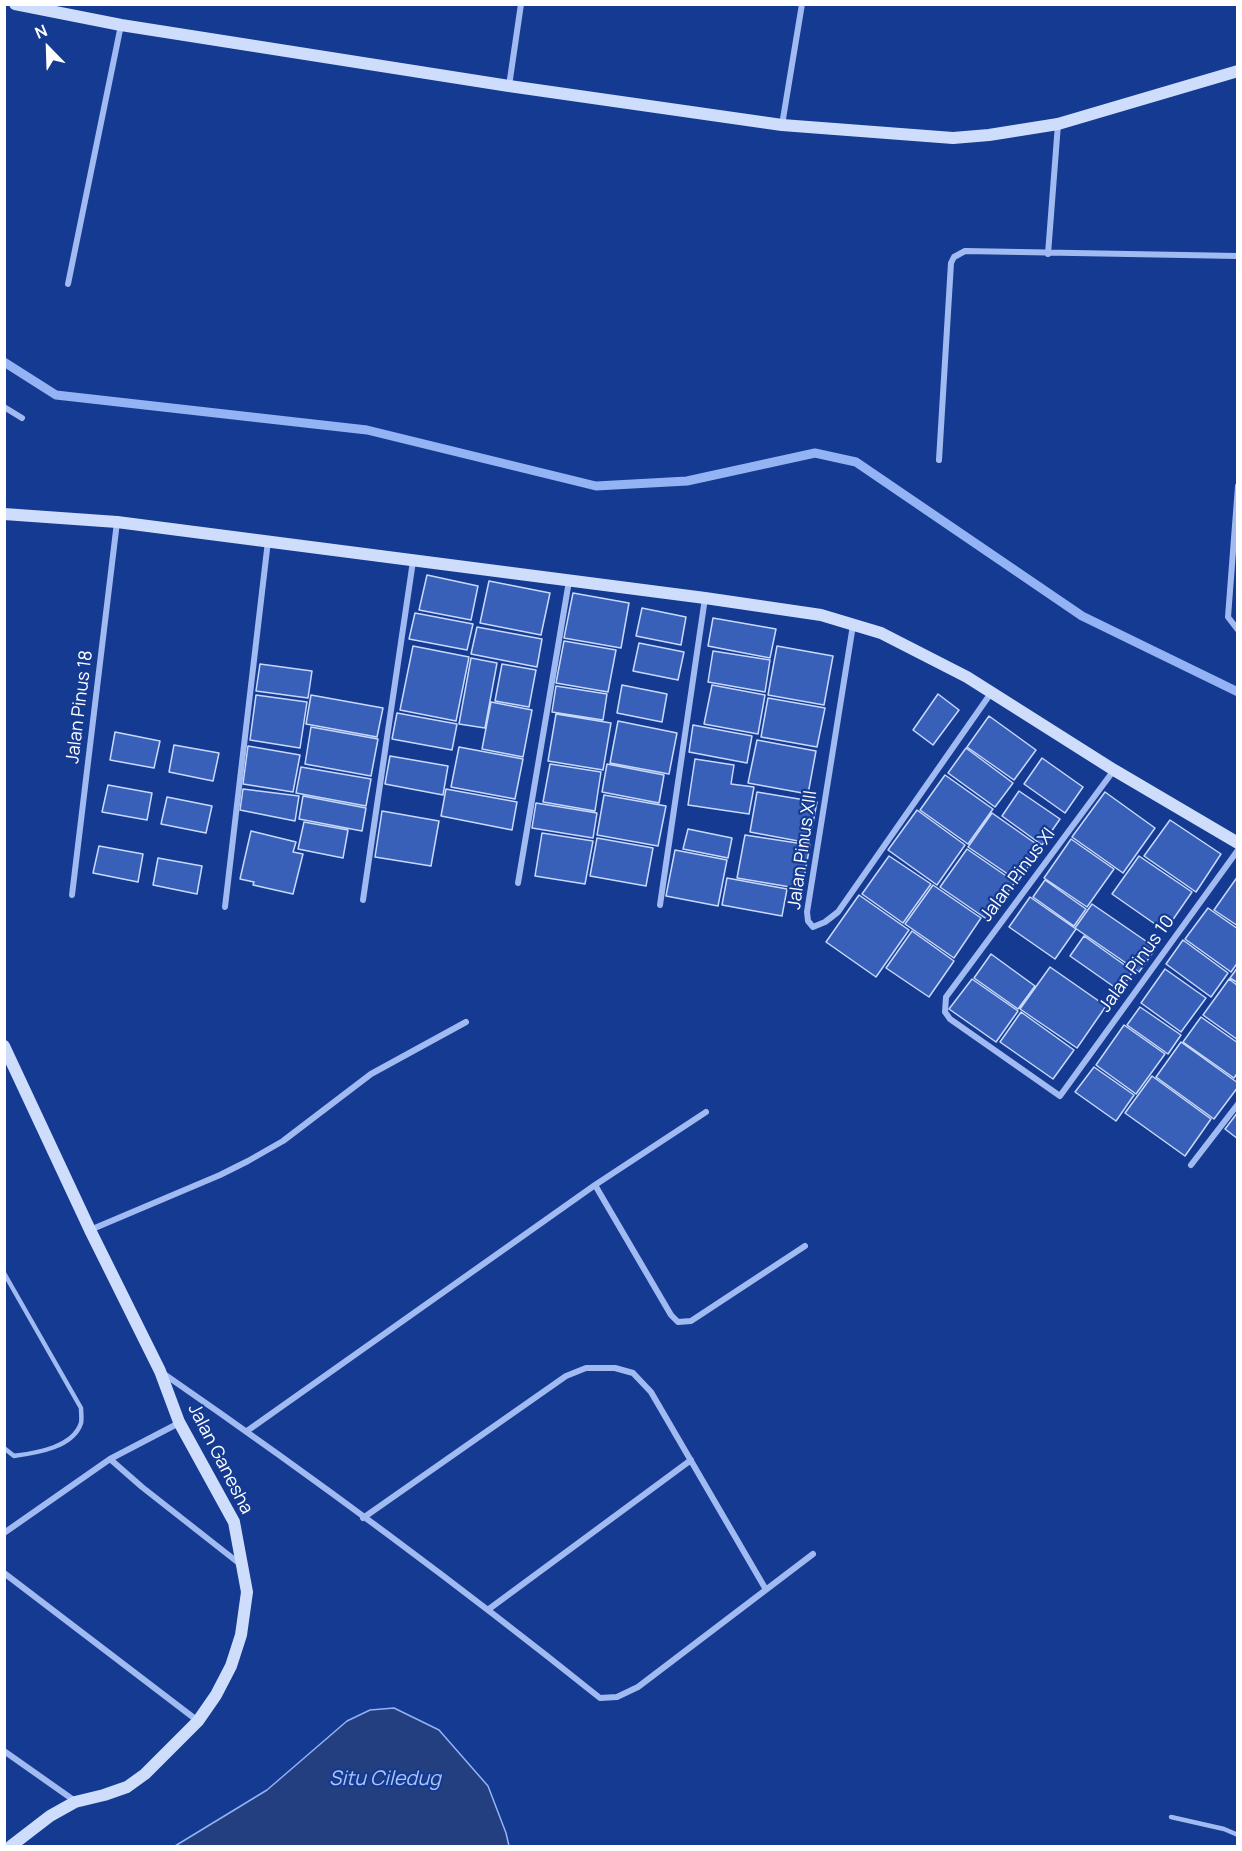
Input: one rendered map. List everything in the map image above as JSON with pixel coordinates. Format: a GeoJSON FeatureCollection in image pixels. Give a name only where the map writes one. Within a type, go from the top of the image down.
{"type":"FeatureCollection","features":[{"type":"Feature","properties":{"kind":"street"},"geometry":{"type":"LineString","coordinates":[[15,4],[121,25],[509,86],[782,125],[953,138],[1058,124],[1238,71]]}},
{"type":"Feature","properties":{"kind":"street"},"geometry":{"type":"LineString","coordinates":[[509,86],[521,4]]}},
{"type":"Feature","properties":{"kind":"street"},"geometry":{"type":"LineString","coordinates":[[782,125],[802,4]]}},
{"type":"Feature","properties":{"kind":"street"},"geometry":{"type":"LineString","coordinates":[[69,284],[121,25]]}},
{"type":"Feature","properties":{"kind":"street"},"geometry":{"type":"LineString","coordinates":[[1048,254],[1058,124]]}},
{"type":"Feature","properties":{"kind":"street"},"geometry":{"type":"LineString","coordinates":[[939,460],[951,263],[954,256],[965,251],[1238,256]]}},
{"type":"Feature","properties":{"kind":"street"},"geometry":{"type":"LineString","coordinates":[[4,407],[22,418]]}},
{"type":"Feature","properties":{"kind":"street"},"geometry":{"type":"LineString","coordinates":[[1238,486],[1228,617],[1234,628],[1238,630]]}},
{"type":"Feature","properties":{"kind":"street"},"geometry":{"type":"LineString","coordinates":[[4,514],[117,522],[820,615],[881,633],[967,677],[1114,770],[1238,843]]}},
{"type":"Feature","properties":{"kind":"street","name":"Jalan Pinus 18"},"geometry":{"type":"LineString","coordinates":[[72,895],[117,522]]}},
{"type":"Feature","properties":{"kind":"street"},"geometry":{"type":"LineString","coordinates":[[225,907],[268,541]]}},
{"type":"Feature","properties":{"kind":"street"},"geometry":{"type":"LineString","coordinates":[[363,900],[413,560]]}},
{"type":"Feature","properties":{"kind":"street"},"geometry":{"type":"LineString","coordinates":[[518,883],[569,580]]}},
{"type":"Feature","properties":{"kind":"street"},"geometry":{"type":"LineString","coordinates":[[660,905],[705,598]]}},
{"type":"Feature","properties":{"kind":"street","name":"Jalan Pinus XIII"},"geometry":{"type":"LineString","coordinates":[[853,624],[807,912],[808,921],[813,927],[825,922],[838,912],[991,693]]}},
{"type":"Feature","properties":{"kind":"street","name":"Jalan Pinus XI"},"geometry":{"type":"LineString","coordinates":[[1060,1096],[950,1019],[945,1012],[946,997],[1114,770]]}},
{"type":"Feature","properties":{"kind":"street","name":"Jalan Pinus 10"},"geometry":{"type":"LineString","coordinates":[[1060,1096],[1238,850]]}},
{"type":"Feature","properties":{"kind":"street"},"geometry":{"type":"LineString","coordinates":[[90,1230],[220,1175],[256,1156],[283,1141],[371,1074],[466,1022]]}},
{"type":"Feature","properties":{"kind":"street","name":"Jalan Ganesha"},"geometry":{"type":"LineString","coordinates":[[4,1046],[90,1230],[160,1371],[179,1422],[234,1522],[247,1592],[241,1635],[231,1666],[216,1695],[198,1720],[145,1774],[127,1787],[75,1802],[51,1816],[11,1846]]}},
{"type":"Feature","properties":{"kind":"street"},"geometry":{"type":"LineString","coordinates":[[1191,1165],[1238,1104]]}},
{"type":"Feature","properties":{"kind":"street"},"geometry":{"type":"LineString","coordinates":[[247,1431],[595,1185],[706,1112]]}},
{"type":"Feature","properties":{"kind":"street"},"geometry":{"type":"LineString","coordinates":[[595,1185],[670,1314],[678,1322],[691,1321],[805,1246]]}},
{"type":"Feature","properties":{"kind":"street"},"geometry":{"type":"LineString","coordinates":[[363,1518],[566,1376],[586,1368],[615,1368],[633,1373],[651,1392],[765,1588]]}},
{"type":"Feature","properties":{"kind":"street"},"geometry":{"type":"LineString","coordinates":[[160,1371],[247,1431],[489,1609],[600,1698],[617,1697],[638,1687],[765,1588],[813,1554]]}},
{"type":"Feature","properties":{"kind":"street"},"geometry":{"type":"LineString","coordinates":[[4,1533],[68,1486],[110,1459],[179,1422]]}},
{"type":"Feature","properties":{"kind":"street"},"geometry":{"type":"LineString","coordinates":[[110,1459],[242,1566]]}},
{"type":"Feature","properties":{"kind":"street"},"geometry":{"type":"LineString","coordinates":[[489,1609],[692,1460]]}},
{"type":"Feature","properties":{"kind":"street"},"geometry":{"type":"LineString","coordinates":[[4,1573],[198,1720]]}},
{"type":"Feature","properties":{"kind":"street"},"geometry":{"type":"LineString","coordinates":[[4,1751],[75,1802]]}},
{"type":"Feature","properties":{"kind":"lane"},"geometry":{"type":"LineString","coordinates":[[4,1273],[81,1408],[81,1424],[68,1440],[44,1452],[14,1456],[4,1448]]}},
{"type":"Feature","properties":{"kind":"lane"},"geometry":{"type":"LineString","coordinates":[[1171,1817],[1224,1829],[1238,1835]]}},
{"type":"Feature","properties":{"kind":"water","name":"Situ Ciledug"},"geometry":{"type":"Polygon","coordinates":[[[394,1708],[439,1730],[488,1786],[509,1846],[175,1846],[267,1790],[347,1721],[370,1710],[394,1708]]]}},
{"type":"Feature","properties":{"kind":"building"},"geometry":{"type":"Polygon","coordinates":[[[427,575],[478,586],[471,620],[419,610],[427,575]]]}},
{"type":"Feature","properties":{"kind":"building"},"geometry":{"type":"Polygon","coordinates":[[[489,581],[550,593],[541,635],[480,623],[489,581]]]}},
{"type":"Feature","properties":{"kind":"building"},"geometry":{"type":"Polygon","coordinates":[[[573,593],[629,603],[621,648],[564,638],[573,593]]]}},
{"type":"Feature","properties":{"kind":"building"},"geometry":{"type":"Polygon","coordinates":[[[642,608],[686,617],[681,645],[636,636],[642,608]]]}},
{"type":"Feature","properties":{"kind":"building"},"geometry":{"type":"Polygon","coordinates":[[[415,613],[473,624],[467,650],[409,639],[415,613]]]}},
{"type":"Feature","properties":{"kind":"building"},"geometry":{"type":"Polygon","coordinates":[[[713,618],[776,629],[770,658],[708,646],[713,618]]]}},
{"type":"Feature","properties":{"kind":"building"},"geometry":{"type":"Polygon","coordinates":[[[477,627],[542,639],[537,667],[471,654],[477,627]]]}},
{"type":"Feature","properties":{"kind":"building"},"geometry":{"type":"Polygon","coordinates":[[[564,641],[616,650],[608,692],[556,683],[564,641]]]}},
{"type":"Feature","properties":{"kind":"building"},"geometry":{"type":"Polygon","coordinates":[[[639,643],[684,652],[678,680],[633,671],[639,643]]]}},
{"type":"Feature","properties":{"kind":"building"},"geometry":{"type":"Polygon","coordinates":[[[413,646],[469,657],[456,721],[400,710],[413,646]]]}},
{"type":"Feature","properties":{"kind":"building"},"geometry":{"type":"Polygon","coordinates":[[[777,646],[833,656],[824,705],[768,695],[777,646]]]}},
{"type":"Feature","properties":{"kind":"building"},"geometry":{"type":"Polygon","coordinates":[[[713,651],[770,660],[765,692],[708,682],[713,651]]]}},
{"type":"Feature","properties":{"kind":"building"},"geometry":{"type":"Polygon","coordinates":[[[471,658],[497,663],[485,728],[459,724],[471,658]]]}},
{"type":"Feature","properties":{"kind":"building"},"geometry":{"type":"Polygon","coordinates":[[[260,664],[312,671],[308,698],[256,691],[260,664]]]}},
{"type":"Feature","properties":{"kind":"building"},"geometry":{"type":"Polygon","coordinates":[[[502,664],[536,670],[529,707],[495,701],[502,664]]]}},
{"type":"Feature","properties":{"kind":"building"},"geometry":{"type":"Polygon","coordinates":[[[622,685],[667,694],[662,722],[617,713],[622,685]]]}},
{"type":"Feature","properties":{"kind":"building"},"geometry":{"type":"Polygon","coordinates":[[[712,685],[765,695],[758,734],[704,724],[712,685]]]}},
{"type":"Feature","properties":{"kind":"building"},"geometry":{"type":"Polygon","coordinates":[[[556,686],[607,694],[603,720],[552,712],[556,686]]]}},
{"type":"Feature","properties":{"kind":"building"},"geometry":{"type":"Polygon","coordinates":[[[938,694],[959,710],[933,745],[913,730],[938,694]]]}},
{"type":"Feature","properties":{"kind":"building"},"geometry":{"type":"Polygon","coordinates":[[[256,695],[307,702],[300,748],[250,740],[256,695]]]}},
{"type":"Feature","properties":{"kind":"building"},"geometry":{"type":"Polygon","coordinates":[[[311,695],[383,708],[377,737],[306,724],[311,695]]]}},
{"type":"Feature","properties":{"kind":"building"},"geometry":{"type":"Polygon","coordinates":[[[768,698],[825,708],[817,747],[761,737],[768,698]]]}},
{"type":"Feature","properties":{"kind":"building"},"geometry":{"type":"Polygon","coordinates":[[[491,702],[532,710],[523,757],[482,749],[491,702]]]}},
{"type":"Feature","properties":{"kind":"building"},"geometry":{"type":"Polygon","coordinates":[[[397,713],[457,724],[452,750],[392,739],[397,713]]]}},
{"type":"Feature","properties":{"kind":"building"},"geometry":{"type":"Polygon","coordinates":[[[556,714],[611,723],[603,770],[548,761],[556,714]]]}},
{"type":"Feature","properties":{"kind":"building"},"geometry":{"type":"Polygon","coordinates":[[[989,716],[1036,750],[1014,780],[967,747],[989,716]]]}},
{"type":"Feature","properties":{"kind":"building"},"geometry":{"type":"Polygon","coordinates":[[[618,721],[677,733],[669,774],[610,763],[618,721]]]}},
{"type":"Feature","properties":{"kind":"building"},"geometry":{"type":"Polygon","coordinates":[[[693,725],[752,736],[747,763],[689,752],[693,725]]]}},
{"type":"Feature","properties":{"kind":"building"},"geometry":{"type":"Polygon","coordinates":[[[311,727],[378,739],[371,776],[305,764],[311,727]]]}},
{"type":"Feature","properties":{"kind":"building"},"geometry":{"type":"Polygon","coordinates":[[[115,732],[160,741],[154,768],[110,760],[115,732]]]}},
{"type":"Feature","properties":{"kind":"building"},"geometry":{"type":"Polygon","coordinates":[[[757,740],[816,751],[808,794],[748,783],[757,740]]]}},
{"type":"Feature","properties":{"kind":"building"},"geometry":{"type":"Polygon","coordinates":[[[174,745],[219,753],[213,781],[169,772],[174,745]]]}},
{"type":"Feature","properties":{"kind":"building"},"geometry":{"type":"Polygon","coordinates":[[[248,746],[300,755],[293,792],[243,784],[248,746]]]}},
{"type":"Feature","properties":{"kind":"building"},"geometry":{"type":"Polygon","coordinates":[[[459,747],[523,759],[515,799],[451,787],[459,747]]]}},
{"type":"Feature","properties":{"kind":"building"},"geometry":{"type":"Polygon","coordinates":[[[966,748],[1013,783],[995,807],[948,773],[966,748]]]}},
{"type":"Feature","properties":{"kind":"building"},"geometry":{"type":"Polygon","coordinates":[[[390,756],[448,766],[443,795],[385,784],[390,756]]]}},
{"type":"Feature","properties":{"kind":"building"},"geometry":{"type":"Polygon","coordinates":[[[1042,758],[1083,787],[1065,813],[1024,784],[1042,758]]]}},
{"type":"Feature","properties":{"kind":"building"},"geometry":{"type":"Polygon","coordinates":[[[695,759],[734,765],[731,784],[754,787],[749,814],[688,805],[695,759]]]}},
{"type":"Feature","properties":{"kind":"building"},"geometry":{"type":"Polygon","coordinates":[[[550,764],[601,772],[595,811],[543,802],[550,764]]]}},
{"type":"Feature","properties":{"kind":"building"},"geometry":{"type":"Polygon","coordinates":[[[607,764],[664,775],[659,803],[602,792],[607,764]]]}},
{"type":"Feature","properties":{"kind":"building"},"geometry":{"type":"Polygon","coordinates":[[[301,767],[371,779],[366,806],[296,793],[301,767]]]}},
{"type":"Feature","properties":{"kind":"building"},"geometry":{"type":"Polygon","coordinates":[[[945,775],[993,809],[968,844],[920,810],[945,775]]]}},
{"type":"Feature","properties":{"kind":"building"},"geometry":{"type":"Polygon","coordinates":[[[108,785],[152,793],[147,820],[102,812],[108,785]]]}},
{"type":"Feature","properties":{"kind":"building"},"geometry":{"type":"Polygon","coordinates":[[[243,789],[299,796],[295,821],[240,810],[243,789]]]}},
{"type":"Feature","properties":{"kind":"building"},"geometry":{"type":"Polygon","coordinates":[[[446,789],[517,802],[512,830],[441,816],[446,789]]]}},
{"type":"Feature","properties":{"kind":"building"},"geometry":{"type":"Polygon","coordinates":[[[1019,791],[1060,819],[1042,845],[1002,816],[1019,791]]]}},
{"type":"Feature","properties":{"kind":"building"},"geometry":{"type":"Polygon","coordinates":[[[757,792],[817,802],[809,843],[750,832],[757,792]]]}},
{"type":"Feature","properties":{"kind":"building"},"geometry":{"type":"Polygon","coordinates":[[[1105,792],[1155,828],[1123,873],[1072,837],[1105,792]]]}},
{"type":"Feature","properties":{"kind":"building"},"geometry":{"type":"Polygon","coordinates":[[[604,795],[666,806],[658,846],[597,835],[604,795]]]}},
{"type":"Feature","properties":{"kind":"building"},"geometry":{"type":"Polygon","coordinates":[[[303,796],[366,808],[362,831],[299,819],[303,796]]]}},
{"type":"Feature","properties":{"kind":"building"},"geometry":{"type":"Polygon","coordinates":[[[167,797],[212,806],[206,833],[161,824],[167,797]]]}},
{"type":"Feature","properties":{"kind":"building"},"geometry":{"type":"Polygon","coordinates":[[[536,803],[597,813],[593,838],[532,828],[536,803]]]}},
{"type":"Feature","properties":{"kind":"building"},"geometry":{"type":"Polygon","coordinates":[[[917,810],[965,845],[937,885],[888,850],[917,810]]]}},
{"type":"Feature","properties":{"kind":"building"},"geometry":{"type":"Polygon","coordinates":[[[382,811],[439,821],[431,866],[375,857],[382,811]]]}},
{"type":"Feature","properties":{"kind":"building"},"geometry":{"type":"Polygon","coordinates":[[[992,813],[1042,848],[1018,881],[968,847],[992,813]]]}},
{"type":"Feature","properties":{"kind":"building"},"geometry":{"type":"Polygon","coordinates":[[[1170,820],[1221,854],[1196,892],[1144,856],[1170,820]]]}},
{"type":"Feature","properties":{"kind":"building"},"geometry":{"type":"Polygon","coordinates":[[[304,822],[348,830],[343,858],[298,849],[304,822]]]}},
{"type":"Feature","properties":{"kind":"building"},"geometry":{"type":"Polygon","coordinates":[[[688,829],[732,838],[728,858],[683,849],[688,829]]]}},
{"type":"Feature","properties":{"kind":"building"},"geometry":{"type":"Polygon","coordinates":[[[251,831],[296,842],[293,852],[303,854],[293,894],[253,885],[254,882],[240,879],[251,831]]]}},
{"type":"Feature","properties":{"kind":"building"},"geometry":{"type":"Polygon","coordinates":[[[542,833],[593,841],[585,884],[535,876],[542,833]]]}},
{"type":"Feature","properties":{"kind":"building"},"geometry":{"type":"Polygon","coordinates":[[[745,835],[810,845],[802,889],[737,878],[745,835]]]}},
{"type":"Feature","properties":{"kind":"building"},"geometry":{"type":"Polygon","coordinates":[[[597,838],[653,848],[646,886],[590,876],[597,838]]]}},
{"type":"Feature","properties":{"kind":"building"},"geometry":{"type":"Polygon","coordinates":[[[1071,839],[1114,869],[1087,907],[1044,878],[1071,839]]]}},
{"type":"Feature","properties":{"kind":"building"},"geometry":{"type":"Polygon","coordinates":[[[99,846],[143,854],[138,882],[93,873],[99,846]]]}},
{"type":"Feature","properties":{"kind":"building"},"geometry":{"type":"Polygon","coordinates":[[[967,849],[1015,882],[988,920],[940,887],[967,849]]]}},
{"type":"Feature","properties":{"kind":"building"},"geometry":{"type":"Polygon","coordinates":[[[675,850],[727,860],[718,906],[666,896],[675,850]]]}},
{"type":"Feature","properties":{"kind":"building"},"geometry":{"type":"Polygon","coordinates":[[[889,856],[931,884],[903,923],[862,894],[889,856]]]}},
{"type":"Feature","properties":{"kind":"building"},"geometry":{"type":"Polygon","coordinates":[[[1139,856],[1192,892],[1165,931],[1112,894],[1139,856]]]}},
{"type":"Feature","properties":{"kind":"building"},"geometry":{"type":"Polygon","coordinates":[[[158,858],[202,866],[197,894],[153,885],[158,858]]]}},
{"type":"Feature","properties":{"kind":"building"},"geometry":{"type":"Polygon","coordinates":[[[1238,876],[1238,926],[1214,910],[1238,876]]]}},
{"type":"Feature","properties":{"kind":"building"},"geometry":{"type":"Polygon","coordinates":[[[727,878],[787,889],[782,916],[722,905],[727,878]]]}},
{"type":"Feature","properties":{"kind":"building"},"geometry":{"type":"Polygon","coordinates":[[[1045,880],[1086,909],[1074,926],[1033,897],[1045,880]]]}},
{"type":"Feature","properties":{"kind":"building"},"geometry":{"type":"Polygon","coordinates":[[[933,885],[981,918],[954,958],[905,924],[933,885]]]}},
{"type":"Feature","properties":{"kind":"building"},"geometry":{"type":"Polygon","coordinates":[[[859,895],[909,930],[876,977],[826,942],[859,895]]]}},
{"type":"Feature","properties":{"kind":"building"},"geometry":{"type":"Polygon","coordinates":[[[1030,897],[1076,929],[1055,959],[1009,927],[1030,897]]]}},
{"type":"Feature","properties":{"kind":"building"},"geometry":{"type":"Polygon","coordinates":[[[1092,904],[1156,948],[1139,972],[1075,928],[1092,904]]]}},
{"type":"Feature","properties":{"kind":"building"},"geometry":{"type":"Polygon","coordinates":[[[1208,908],[1238,929],[1238,962],[1231,972],[1185,939],[1208,908]]]}},
{"type":"Feature","properties":{"kind":"building"},"geometry":{"type":"Polygon","coordinates":[[[912,931],[954,961],[929,997],[886,968],[912,931]]]}},
{"type":"Feature","properties":{"kind":"building"},"geometry":{"type":"Polygon","coordinates":[[[1084,936],[1133,971],[1120,991],[1070,956],[1084,936]]]}},
{"type":"Feature","properties":{"kind":"building"},"geometry":{"type":"Polygon","coordinates":[[[1183,940],[1228,973],[1211,997],[1166,964],[1183,940]]]}},
{"type":"Feature","properties":{"kind":"building"},"geometry":{"type":"Polygon","coordinates":[[[991,954],[1035,986],[1018,1009],[974,978],[991,954]]]}},
{"type":"Feature","properties":{"kind":"building"},"geometry":{"type":"Polygon","coordinates":[[[1050,967],[1106,1006],[1077,1048],[1020,1009],[1050,967]]]}},
{"type":"Feature","properties":{"kind":"building"},"geometry":{"type":"Polygon","coordinates":[[[1238,967],[1238,983],[1230,978],[1238,967]]]}},
{"type":"Feature","properties":{"kind":"building"},"geometry":{"type":"Polygon","coordinates":[[[1165,969],[1206,998],[1181,1032],[1141,1003],[1165,969]]]}},
{"type":"Feature","properties":{"kind":"building"},"geometry":{"type":"Polygon","coordinates":[[[972,979],[1018,1011],[996,1042],[949,1009],[972,979]]]}},
{"type":"Feature","properties":{"kind":"building"},"geometry":{"type":"Polygon","coordinates":[[[1229,979],[1238,986],[1238,1040],[1203,1015],[1229,979]]]}},
{"type":"Feature","properties":{"kind":"building"},"geometry":{"type":"Polygon","coordinates":[[[1140,1007],[1181,1035],[1168,1054],[1127,1025],[1140,1007]]]}},
{"type":"Feature","properties":{"kind":"building"},"geometry":{"type":"Polygon","coordinates":[[[1021,1012],[1074,1050],[1053,1079],[1000,1042],[1021,1012]]]}},
{"type":"Feature","properties":{"kind":"building"},"geometry":{"type":"Polygon","coordinates":[[[1201,1017],[1238,1043],[1238,1072],[1234,1078],[1183,1042],[1201,1017]]]}},
{"type":"Feature","properties":{"kind":"building"},"geometry":{"type":"Polygon","coordinates":[[[1124,1025],[1165,1054],[1136,1094],[1096,1065],[1124,1025]]]}},
{"type":"Feature","properties":{"kind":"building"},"geometry":{"type":"Polygon","coordinates":[[[1181,1042],[1238,1083],[1238,1087],[1214,1119],[1156,1077],[1181,1042]]]}},
{"type":"Feature","properties":{"kind":"building"},"geometry":{"type":"Polygon","coordinates":[[[1094,1067],[1134,1095],[1116,1121],[1075,1092],[1094,1067]]]}},
{"type":"Feature","properties":{"kind":"building"},"geometry":{"type":"Polygon","coordinates":[[[1152,1076],[1211,1119],[1185,1156],[1125,1113],[1152,1076]]]}},
{"type":"Feature","properties":{"kind":"building"},"geometry":{"type":"Polygon","coordinates":[[[1238,1112],[1238,1139],[1225,1129],[1238,1112]]]}},
{"type":"Feature","properties":{"kind":"waterway"},"geometry":{"type":"LineString","coordinates":[[4,362],[56,395],[367,430],[596,486],[687,481],[815,453],[856,462],[1082,616],[1238,692]]}}]}
